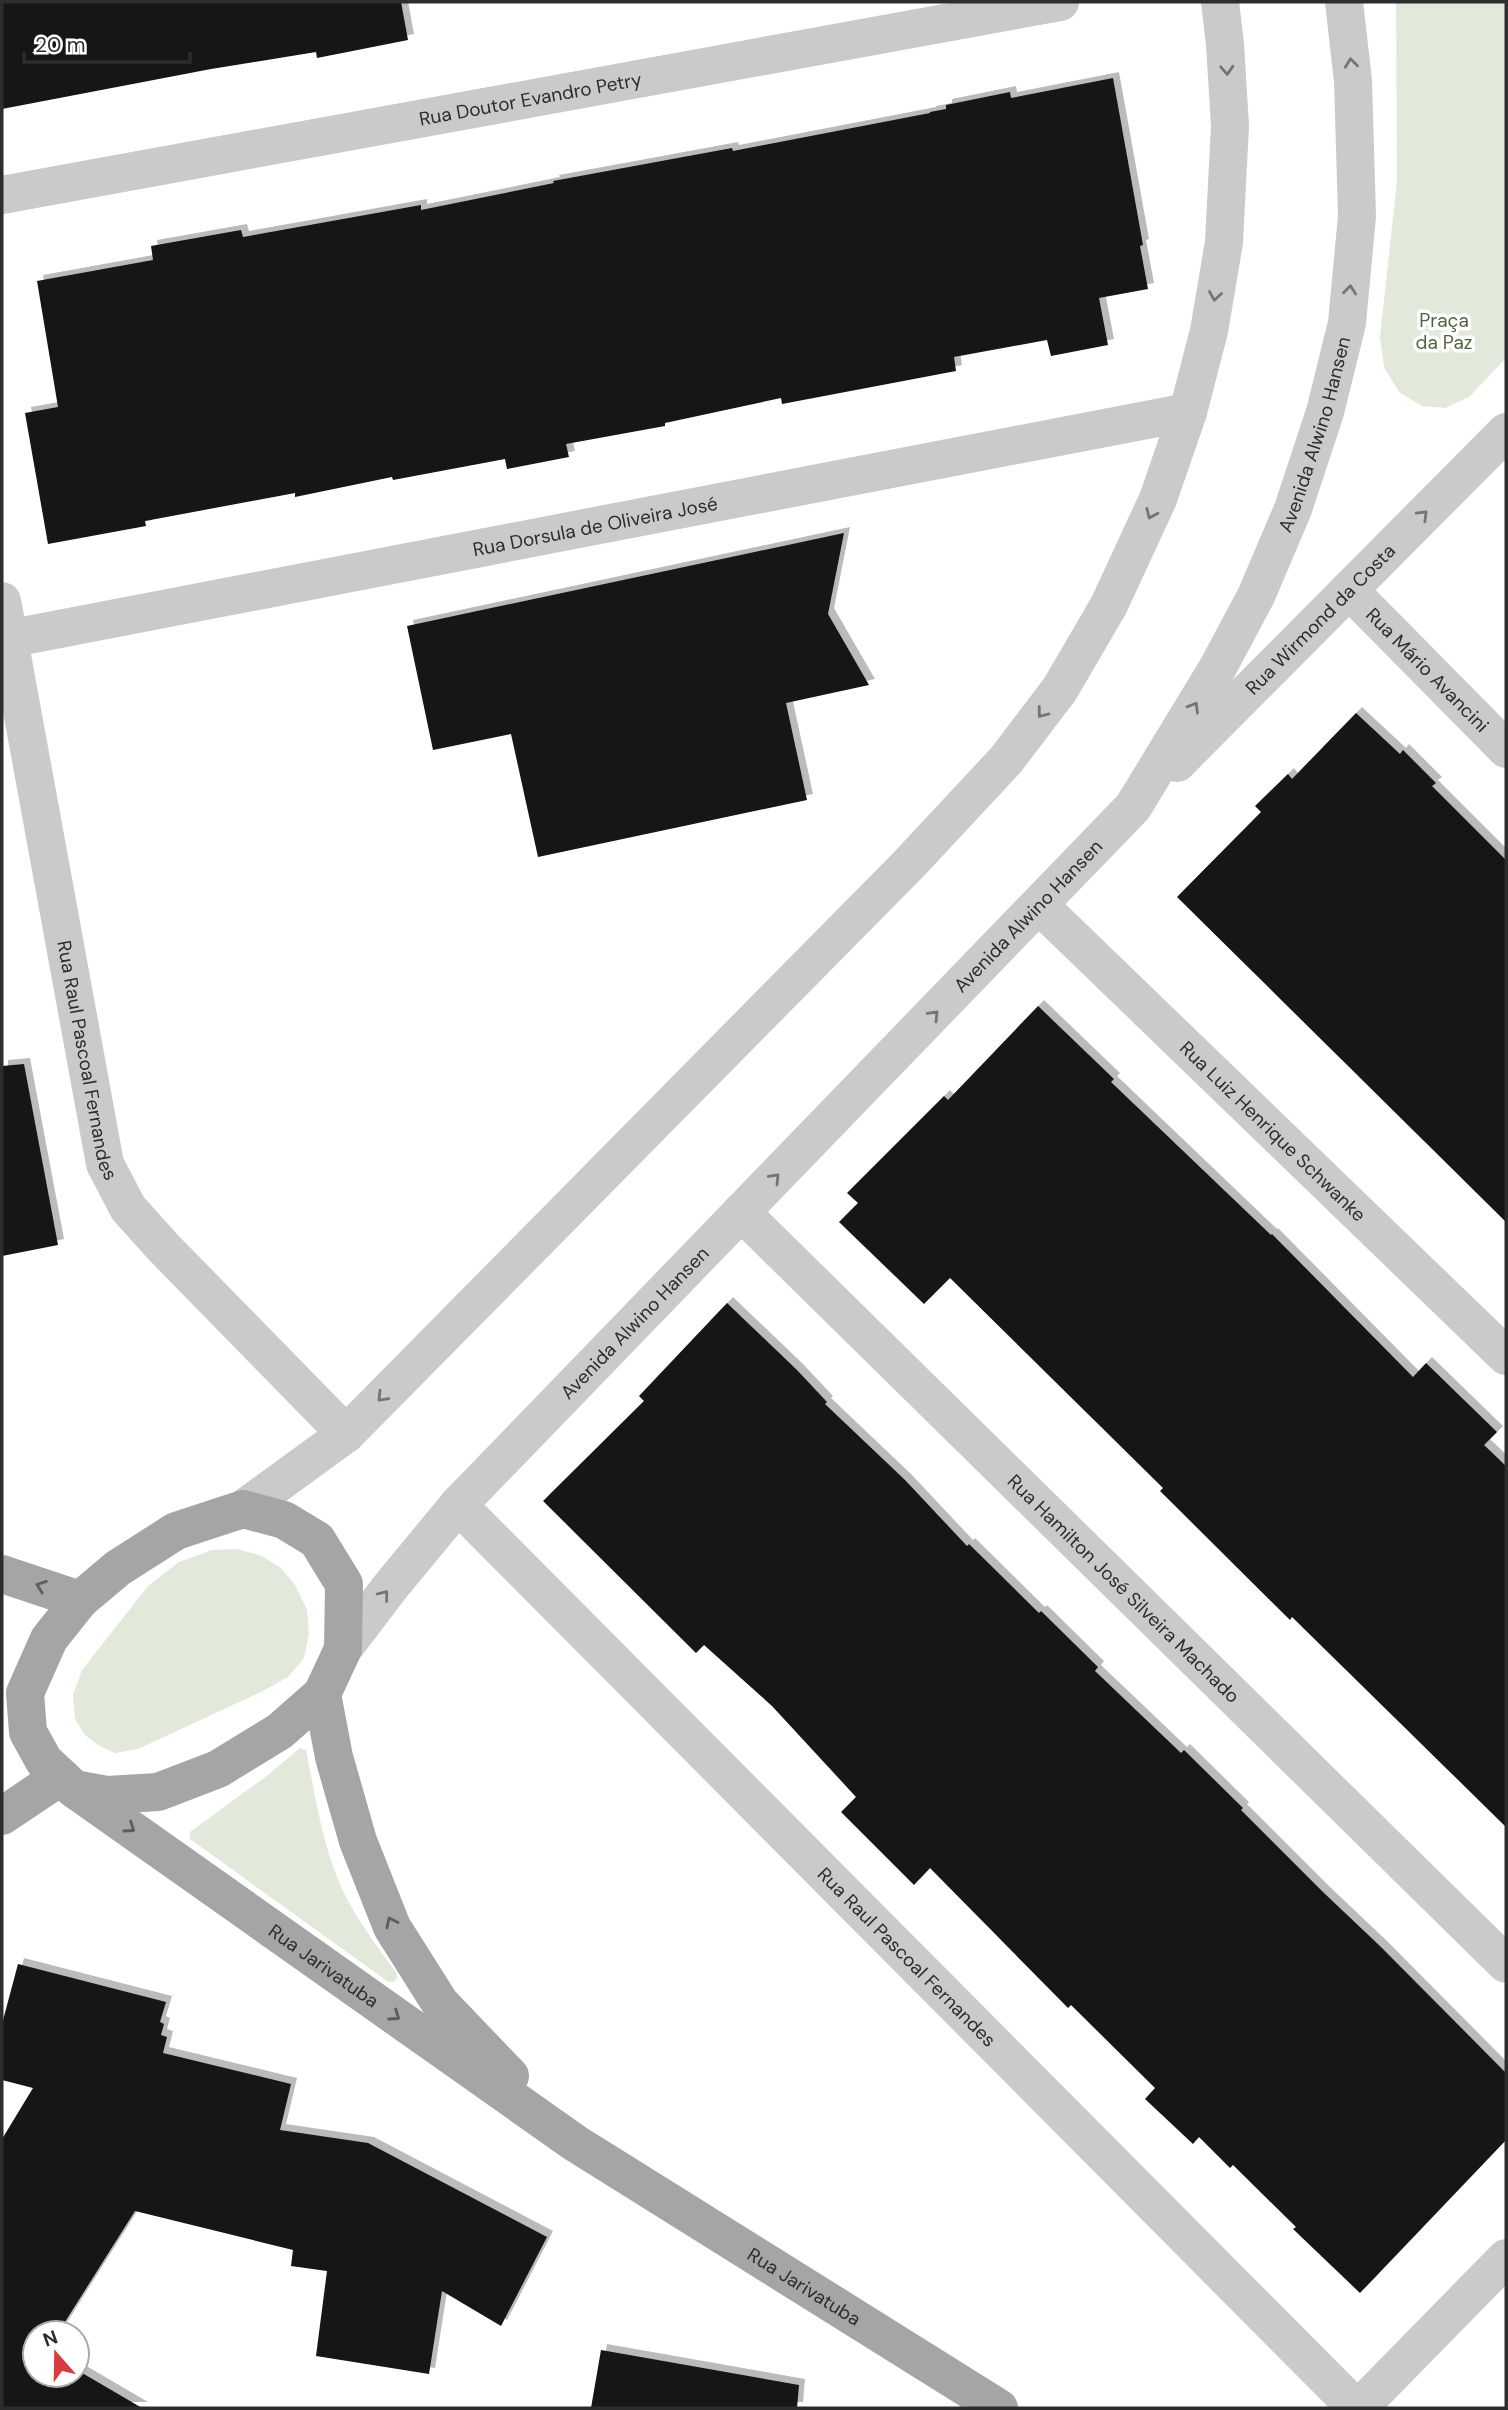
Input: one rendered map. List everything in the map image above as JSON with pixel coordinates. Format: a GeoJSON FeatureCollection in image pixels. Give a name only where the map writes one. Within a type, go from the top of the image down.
{"type":"FeatureCollection","features":[{"type":"Feature","properties":{"kind":"main road"},"geometry":{"type":"LineString","coordinates":[[2,1692],[80,1600],[118,1568],[176,1531],[243,1509],[284,1520],[317,1540],[344,1584],[343,1649],[322,1694],[280,1731],[218,1769],[158,1792],[107,1795],[67,1783],[2,1816]]}},
{"type":"Feature","properties":{"kind":"main road"},"geometry":{"type":"LineString","coordinates":[[2,1574],[80,1600]]}},
{"type":"Feature","properties":{"kind":"main road"},"geometry":{"type":"LineString","coordinates":[[15,1720],[49,1639]]}},
{"type":"Feature","properties":{"kind":"main road","name":"Rua Jarivatuba"},"geometry":{"type":"LineString","coordinates":[[322,1694],[334,1757],[358,1841],[392,1927],[440,2003],[575,2143]]}},
{"type":"Feature","properties":{"kind":"main road","name":"Rua Jarivatuba"},"geometry":{"type":"LineString","coordinates":[[15,1720],[44,1761],[67,1783],[575,2143],[999,2408]]}},
{"type":"Feature","properties":{"kind":"street","name":"Rua Doutor Evandro Petry"},"geometry":{"type":"LineString","coordinates":[[2,195],[1060,2]]}},
{"type":"Feature","properties":{"kind":"street"},"geometry":{"type":"LineString","coordinates":[[243,1509],[346,1434],[909,864],[1006,760],[1060,689],[1110,605],[1157,499],[1188,412],[1209,331],[1224,242],[1230,126],[1220,2]]}},
{"type":"Feature","properties":{"kind":"street","name":"Avenida Alwino Hansen"},"geometry":{"type":"LineString","coordinates":[[343,1649],[458,1505],[1133,807],[1217,669],[1256,596],[1293,509],[1325,412],[1347,323],[1357,216],[1353,81],[1344,2]]}},
{"type":"Feature","properties":{"kind":"street","name":"Rua Dorsula de Oliveira José"},"geometry":{"type":"LineString","coordinates":[[5,640],[1188,412]]}},
{"type":"Feature","properties":{"kind":"street","name":"Rua Wirmond da Costa"},"geometry":{"type":"LineString","coordinates":[[1133,807],[1506,432]]}},
{"type":"Feature","properties":{"kind":"street","name":"Rua Mário Avancini"},"geometry":{"type":"LineString","coordinates":[[1349,590],[1506,749]]}},
{"type":"Feature","properties":{"kind":"street","name":"Rua Raul Pascoal Fernandes"},"geometry":{"type":"LineString","coordinates":[[2,601],[5,640],[105,1164],[128,1208],[346,1434]]}},
{"type":"Feature","properties":{"kind":"street","name":"Rua Luiz Henrique Schwanke"},"geometry":{"type":"LineString","coordinates":[[1040,906],[1506,1356]]}},
{"type":"Feature","properties":{"kind":"street","name":"Rua Hamilton José Silveira Machado"},"geometry":{"type":"LineString","coordinates":[[741,1213],[1506,1964]]}},
{"type":"Feature","properties":{"kind":"street","name":"Rua Raul Pascoal Fernandes"},"geometry":{"type":"LineString","coordinates":[[458,1505],[1357,2408]]}},
{"type":"Feature","properties":{"kind":"street"},"geometry":{"type":"LineString","coordinates":[[1357,2408],[1506,2258]]}},
{"type":"Feature","properties":{"kind":"green space","name":"Praça da Paz"},"geometry":{"type":"Polygon","coordinates":[[[1396,2],[1506,2],[1506,358],[1469,397],[1445,408],[1422,406],[1399,392],[1384,367],[1380,337],[1397,181],[1396,2]]]}},
{"type":"Feature","properties":{"kind":"green space"},"geometry":{"type":"Polygon","coordinates":[[[237,1549],[262,1556],[281,1568],[295,1585],[307,1610],[309,1634],[304,1658],[288,1677],[261,1692],[138,1749],[115,1753],[98,1745],[85,1735],[75,1719],[73,1695],[82,1670],[148,1586],[179,1562],[212,1550],[237,1549]]]}},
{"type":"Feature","properties":{"kind":"green space"},"geometry":{"type":"Polygon","coordinates":[[[300,1748],[306,1750],[321,1825],[338,1880],[357,1917],[397,1974],[397,1979],[393,1982],[387,1981],[190,1839],[190,1832],[300,1748]]]}},
{"type":"Feature","properties":{"kind":"building"},"geometry":{"type":"Polygon","coordinates":[[[2,2],[401,2],[408,40],[317,58],[316,52],[211,69],[2,109],[2,2]]]}},
{"type":"Feature","properties":{"kind":"building"},"geometry":{"type":"Polygon","coordinates":[[[1113,78],[1143,245],[1140,246],[1148,289],[1099,298],[1108,345],[1051,356],[1047,340],[954,357],[956,371],[782,404],[781,398],[665,423],[665,426],[566,444],[569,457],[507,469],[505,459],[393,480],[392,477],[295,497],[295,493],[145,521],[146,526],[48,544],[25,413],[58,407],[37,281],[153,260],[151,246],[241,230],[243,237],[421,205],[421,210],[554,183],[553,181],[732,148],[733,151],[930,113],[946,109],[946,105],[1010,92],[1011,98],[1113,78]]]}},
{"type":"Feature","properties":{"kind":"building"},"geometry":{"type":"Polygon","coordinates":[[[844,533],[828,614],[869,685],[786,703],[807,800],[538,857],[511,734],[433,750],[407,626],[844,533]]]}},
{"type":"Feature","properties":{"kind":"building"},"geometry":{"type":"Polygon","coordinates":[[[1356,713],[1400,754],[1403,750],[1436,783],[1432,786],[1506,860],[1506,1222],[1177,897],[1261,812],[1255,806],[1288,774],[1292,779],[1356,713]]]}},
{"type":"Feature","properties":{"kind":"building"},"geometry":{"type":"Polygon","coordinates":[[[1038,1006],[1114,1079],[1111,1082],[1272,1234],[1413,1377],[1426,1363],[1497,1432],[1484,1445],[1506,1466],[1506,1827],[1292,1617],[1290,1620],[1160,1491],[1163,1488],[950,1278],[924,1304],[839,1222],[858,1203],[847,1193],[944,1096],[948,1100],[1038,1006]]]}},
{"type":"Feature","properties":{"kind":"building"},"geometry":{"type":"Polygon","coordinates":[[[24,1064],[58,1245],[2,1256],[2,1066],[24,1064]]]}},
{"type":"Feature","properties":{"kind":"building"},"geometry":{"type":"Polygon","coordinates":[[[727,1303],[797,1370],[827,1402],[825,1404],[905,1480],[967,1546],[969,1544],[1039,1613],[1041,1611],[1098,1667],[1095,1671],[1181,1753],[1184,1750],[1506,2073],[1506,2140],[1360,2293],[1293,2229],[1296,2227],[1233,2165],[1230,2168],[1199,2137],[1193,2144],[1145,2099],[1155,2088],[1071,2005],[1068,2008],[930,1868],[914,1885],[841,1812],[856,1797],[772,1706],[704,1645],[696,1653],[543,1501],[644,1401],[639,1396],[727,1303]]]}},
{"type":"Feature","properties":{"kind":"building"},"geometry":{"type":"Polygon","coordinates":[[[18,1964],[166,2002],[160,2022],[164,2024],[161,2035],[167,2037],[163,2053],[291,2084],[280,2130],[368,2143],[547,2237],[501,2326],[442,2291],[429,2374],[316,2356],[327,2271],[291,2266],[293,2250],[135,2211],[67,2319],[21,2319],[21,2389],[91,2389],[91,2378],[142,2408],[2,2408],[2,2139],[33,2088],[2,2080],[2,2024],[18,1964]]]}},
{"type":"Feature","properties":{"kind":"building"},"geometry":{"type":"Polygon","coordinates":[[[601,2350],[799,2385],[797,2408],[591,2408],[601,2350]]]}}]}
